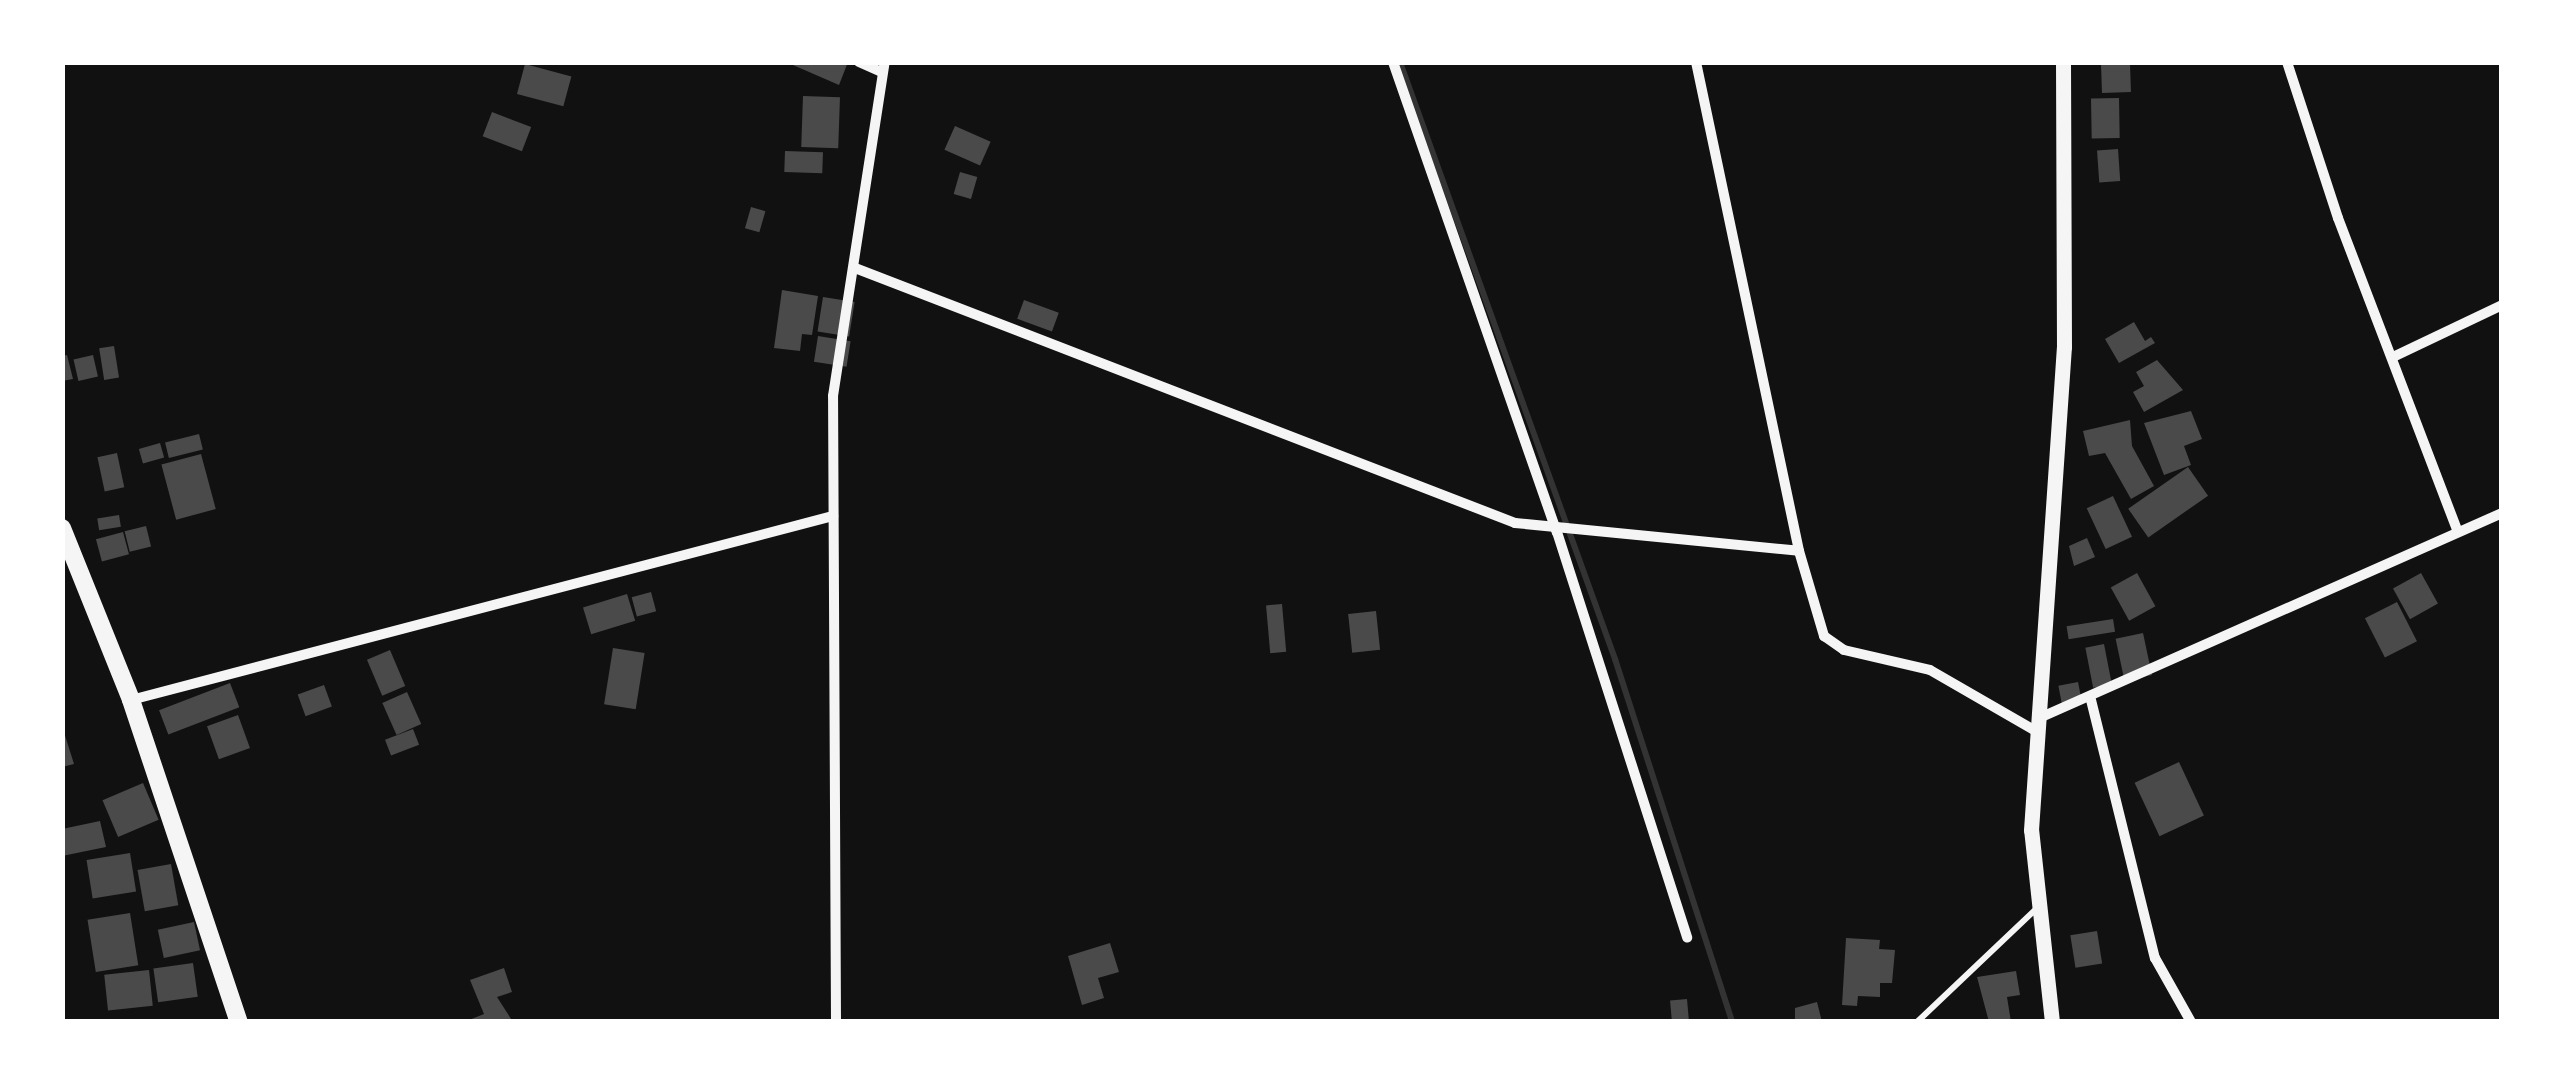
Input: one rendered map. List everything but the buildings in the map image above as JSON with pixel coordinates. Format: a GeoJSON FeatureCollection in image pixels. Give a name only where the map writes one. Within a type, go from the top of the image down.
{"type":"FeatureCollection","features":[{"type":"Feature","properties":{"kind":"main road"},"geometry":{"type":"LineString","coordinates":[[62,528],[131,700],[239,1022]]}},
{"type":"Feature","properties":{"kind":"street"},"geometry":{"type":"LineString","coordinates":[[836,1022],[833,396],[883,67],[859,62]]}},
{"type":"Feature","properties":{"kind":"street"},"geometry":{"type":"LineString","coordinates":[[1393,62],[1557,532],[1687,938]]}},
{"type":"Feature","properties":{"kind":"street"},"geometry":{"type":"LineString","coordinates":[[1696,62],[1799,551],[1824,636],[1844,650],[1930,670],[2035,724]]}},
{"type":"Feature","properties":{"kind":"street"},"geometry":{"type":"LineString","coordinates":[[2052,1022],[2036,908],[2035,724],[2064,347],[2063,62]]}},
{"type":"Feature","properties":{"kind":"street"},"geometry":{"type":"LineString","coordinates":[[2287,62],[2457,530]]}},
{"type":"Feature","properties":{"kind":"street"},"geometry":{"type":"LineString","coordinates":[[854,268],[1515,523],[1557,532],[1799,551]]}},
{"type":"Feature","properties":{"kind":"street"},"geometry":{"type":"LineString","coordinates":[[2393,356],[2502,305]]}},
{"type":"Feature","properties":{"kind":"street"},"geometry":{"type":"LineString","coordinates":[[2035,724],[2457,530],[2502,513]]}},
{"type":"Feature","properties":{"kind":"street"},"geometry":{"type":"LineString","coordinates":[[131,700],[833,516]]}},
{"type":"Feature","properties":{"kind":"street"},"geometry":{"type":"LineString","coordinates":[[2091,700],[2155,958],[2191,1022]]}},
{"type":"Feature","properties":{"kind":"lane"},"geometry":{"type":"LineString","coordinates":[[1917,1022],[2036,908]]}},
{"type":"Feature","properties":{"kind":"waterway"},"geometry":{"type":"LineString","coordinates":[[1400,62],[1615,659],[1732,1022]]}}]}
